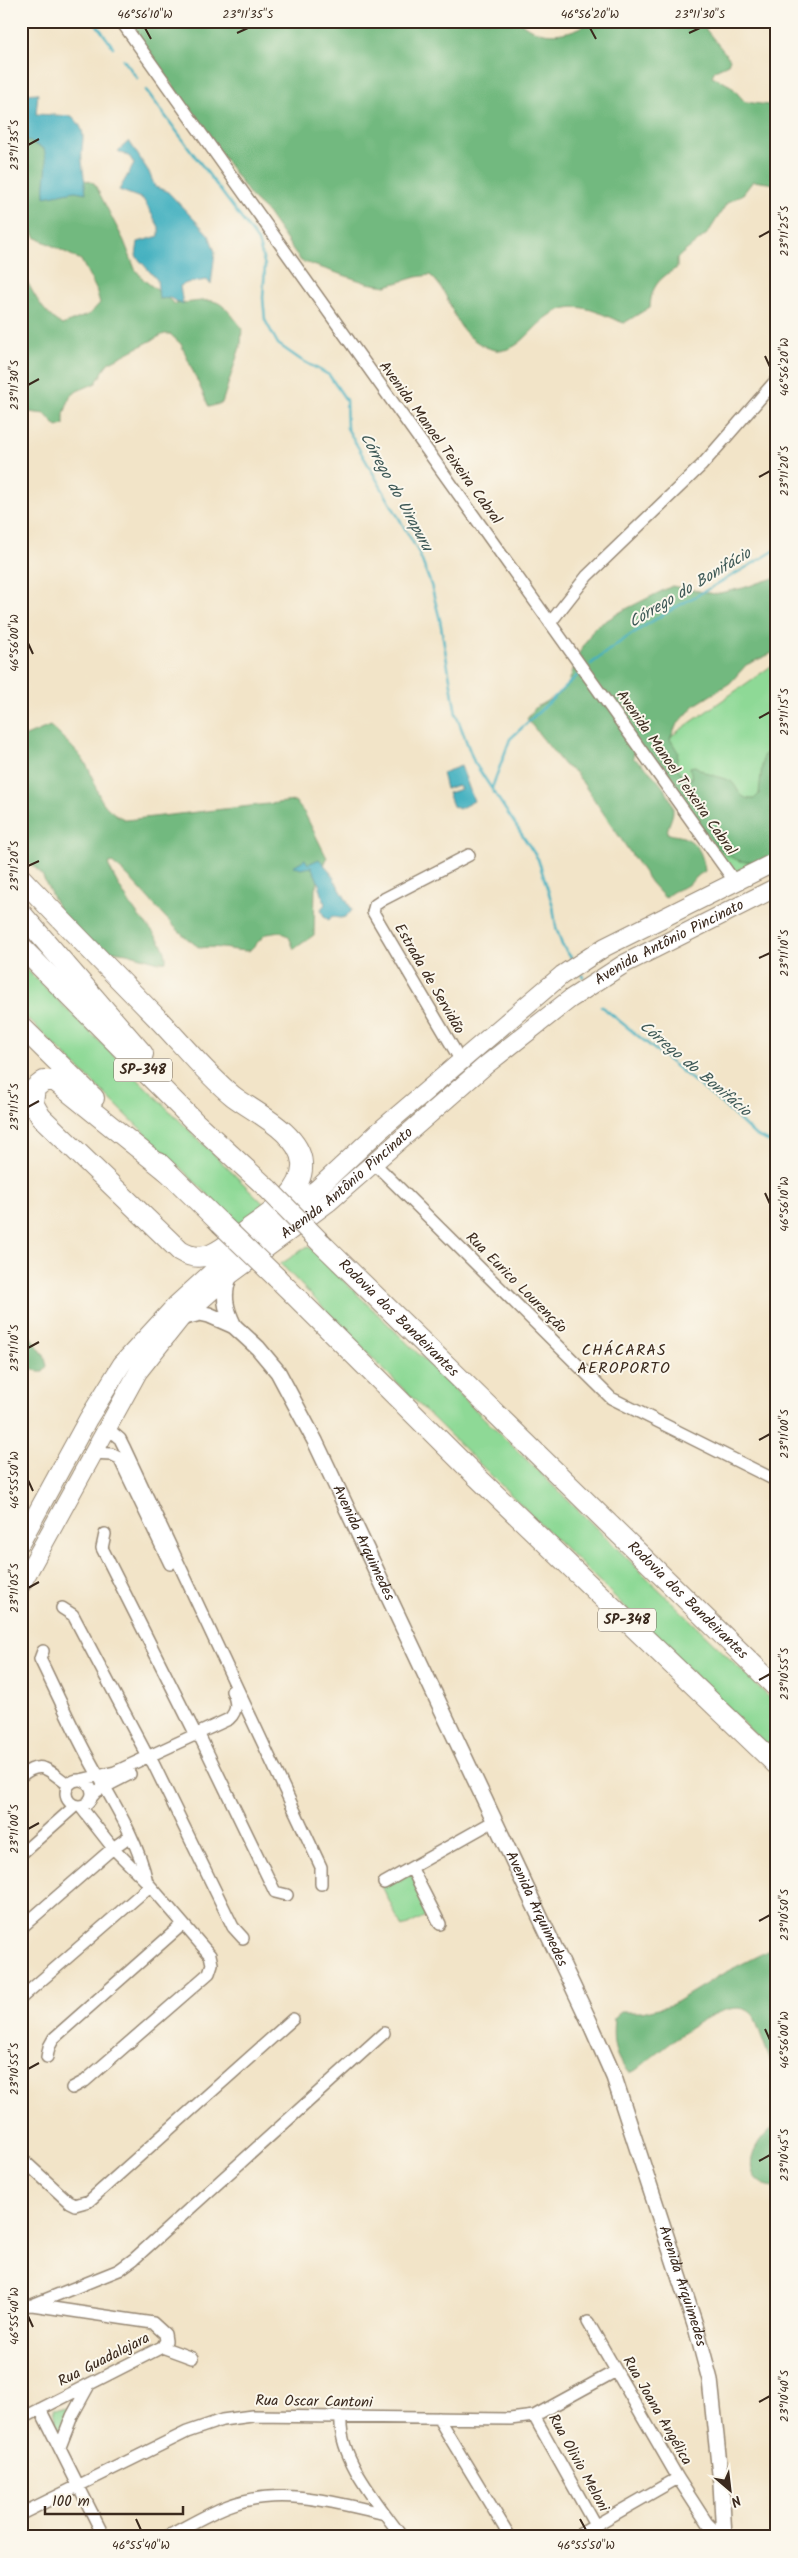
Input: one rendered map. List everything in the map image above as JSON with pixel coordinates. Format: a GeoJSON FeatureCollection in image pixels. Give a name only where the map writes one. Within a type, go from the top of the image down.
{"type":"FeatureCollection","features":[{"type":"Feature","properties":{"kind":"highway"},"geometry":{"type":"LineString","coordinates":[[21,878],[223,1087],[285,1134],[297,1148],[302,1165],[296,1184],[279,1205],[216,1254],[203,1257],[190,1256],[180,1252],[41,1117],[33,1104],[35,1088],[44,1081],[55,1081],[168,1172]]}},
{"type":"Feature","properties":{"kind":"highway"},"geometry":{"type":"LineString","coordinates":[[21,913],[166,1080],[194,1121]]}},
{"type":"Feature","properties":{"kind":"highway","name":"Rodovia dos Bandeirantes"},"geometry":{"type":"LineString","coordinates":[[21,948],[194,1121],[268,1189],[321,1244],[777,1688]]}},
{"type":"Feature","properties":{"kind":"highway","name":"SP-348"},"geometry":{"type":"LineString","coordinates":[[21,1026],[476,1476],[777,1764]]}},
{"type":"Feature","properties":{"kind":"highway"},"geometry":{"type":"LineString","coordinates":[[21,1034],[44,1048]]}},
{"type":"Feature","properties":{"kind":"main road","name":"Avenida Antônio Pincinato"},"geometry":{"type":"LineString","coordinates":[[21,1542],[76,1440],[122,1364],[176,1305],[222,1263],[318,1188],[378,1132],[562,975],[604,947],[777,860]]}},
{"type":"Feature","properties":{"kind":"main road"},"geometry":{"type":"LineString","coordinates":[[735,882],[745,892],[770,891]]}},
{"type":"Feature","properties":{"kind":"main road","name":"Avenida Antônio Pincinato"},"geometry":{"type":"LineString","coordinates":[[21,1584],[138,1372],[181,1318],[230,1275],[282,1239],[375,1164],[486,1065],[570,999],[610,972],[770,891]]}},
{"type":"Feature","properties":{"kind":"main road"},"geometry":{"type":"LineString","coordinates":[[509,1047],[517,1032],[553,1002],[555,994],[548,988]]}},
{"type":"Feature","properties":{"kind":"main road"},"geometry":{"type":"LineString","coordinates":[[460,1061],[469,1066],[486,1065]]}},
{"type":"Feature","properties":{"kind":"main road","name":"Avenida Arquimedes"},"geometry":{"type":"LineString","coordinates":[[230,1275],[225,1286],[224,1297],[228,1314],[234,1326],[258,1348],[278,1372],[299,1410],[614,2078],[697,2331],[710,2380],[721,2482],[723,2537]]}},
{"type":"Feature","properties":{"kind":"main road","name":"Avenida Arquimedes"},"geometry":{"type":"LineString","coordinates":[[181,1318],[200,1313],[234,1326]]}},
{"type":"Feature","properties":{"kind":"main road"},"geometry":{"type":"LineString","coordinates":[[76,1440],[92,1429],[106,1427]]}},
{"type":"Feature","properties":{"kind":"street","name":"Avenida Manoel Teixeira Cabral"},"geometry":{"type":"LineString","coordinates":[[121,21],[735,882]]}},
{"type":"Feature","properties":{"kind":"street"},"geometry":{"type":"LineString","coordinates":[[550,622],[587,576],[702,465],[777,379]]}},
{"type":"Feature","properties":{"kind":"street","name":"Estrada de Servidão"},"geometry":{"type":"LineString","coordinates":[[460,1061],[373,912],[375,905],[384,899],[469,855]]}},
{"type":"Feature","properties":{"kind":"street","name":"Rua Eurico Lourenção"},"geometry":{"type":"LineString","coordinates":[[375,1164],[611,1398],[777,1481]]}},
{"type":"Feature","properties":{"kind":"street"},"geometry":{"type":"LineString","coordinates":[[106,1427],[120,1439],[125,1449],[321,1867],[321,1884]]}},
{"type":"Feature","properties":{"kind":"street"},"geometry":{"type":"LineString","coordinates":[[92,1453],[111,1454],[119,1458],[235,1699],[235,1714],[198,1737]]}},
{"type":"Feature","properties":{"kind":"street"},"geometry":{"type":"LineString","coordinates":[[105,1534],[102,1548],[275,1892],[286,1895]]}},
{"type":"Feature","properties":{"kind":"street"},"geometry":{"type":"LineString","coordinates":[[62,1608],[73,1615],[150,1760],[233,1927],[243,1938]]}},
{"type":"Feature","properties":{"kind":"street"},"geometry":{"type":"LineString","coordinates":[[43,1651],[40,1659],[130,1836],[148,1884]]}},
{"type":"Feature","properties":{"kind":"street"},"geometry":{"type":"LineString","coordinates":[[21,1854],[105,1786],[150,1760],[249,1715]]}},
{"type":"Feature","properties":{"kind":"street"},"geometry":{"type":"LineString","coordinates":[[69,1785],[80,1780],[115,1772],[150,1760]]}},
{"type":"Feature","properties":{"kind":"street"},"geometry":{"type":"LineString","coordinates":[[21,1776],[32,1768],[40,1766],[69,1785]]}},
{"type":"Feature","properties":{"kind":"street"},"geometry":{"type":"LineString","coordinates":[[80,1780],[90,1787],[90,1799]]}},
{"type":"Feature","properties":{"kind":"street"},"geometry":{"type":"LineString","coordinates":[[69,1785],[66,1797],[78,1806],[112,1848],[148,1884],[183,1924],[210,1955],[212,1964],[209,1973],[85,2081],[72,2088]]}},
{"type":"Feature","properties":{"kind":"street"},"geometry":{"type":"LineString","coordinates":[[384,1883],[412,1869],[494,1821]]}},
{"type":"Feature","properties":{"kind":"street"},"geometry":{"type":"LineString","coordinates":[[21,1928],[112,1848],[130,1836]]}},
{"type":"Feature","properties":{"kind":"street"},"geometry":{"type":"LineString","coordinates":[[412,1869],[440,1924]]}},
{"type":"Feature","properties":{"kind":"street"},"geometry":{"type":"LineString","coordinates":[[21,1998],[148,1884]]}},
{"type":"Feature","properties":{"kind":"street"},"geometry":{"type":"LineString","coordinates":[[47,2057],[49,2047],[54,2038],[183,1924]]}},
{"type":"Feature","properties":{"kind":"street"},"geometry":{"type":"LineString","coordinates":[[21,2158],[69,2202],[76,2205],[89,2201],[293,2019]]}},
{"type":"Feature","properties":{"kind":"street"},"geometry":{"type":"LineString","coordinates":[[27,2305],[119,2270],[384,2033]]}},
{"type":"Feature","properties":{"kind":"street","name":"Rua Guadalajara"},"geometry":{"type":"LineString","coordinates":[[21,2419],[162,2347],[166,2341],[165,2334],[153,2324],[27,2305]]}},
{"type":"Feature","properties":{"kind":"street","name":"Rua Joana Angélica"},"geometry":{"type":"LineString","coordinates":[[588,2322],[678,2478],[707,2523],[723,2537]]}},
{"type":"Feature","properties":{"kind":"street"},"geometry":{"type":"LineString","coordinates":[[162,2347],[192,2358]]}},
{"type":"Feature","properties":{"kind":"street","name":"Rua Oscar Cantoni"},"geometry":{"type":"LineString","coordinates":[[21,2514],[186,2432],[222,2420],[252,2416],[510,2419],[534,2416],[616,2371]]}},
{"type":"Feature","properties":{"kind":"street"},"geometry":{"type":"LineString","coordinates":[[60,2447],[72,2416],[89,2385]]}},
{"type":"Feature","properties":{"kind":"street"},"geometry":{"type":"LineString","coordinates":[[40,2409],[104,2537]]}},
{"type":"Feature","properties":{"kind":"street","name":"Rua Olivio Meloni"},"geometry":{"type":"LineString","coordinates":[[534,2416],[595,2526]]}},
{"type":"Feature","properties":{"kind":"street"},"geometry":{"type":"LineString","coordinates":[[341,2418],[340,2430],[349,2456],[385,2514],[402,2537]]}},
{"type":"Feature","properties":{"kind":"street"},"geometry":{"type":"LineString","coordinates":[[438,2418],[510,2537]]}},
{"type":"Feature","properties":{"kind":"street"},"geometry":{"type":"LineString","coordinates":[[575,2537],[678,2478]]}},
{"type":"Feature","properties":{"kind":"street"},"geometry":{"type":"LineString","coordinates":[[166,2537],[228,2506],[275,2496],[307,2498],[385,2514]]}},
{"type":"Feature","properties":{"kind":"green space"},"geometry":{"type":"Polygon","coordinates":[[[127,21],[519,21],[536,31],[555,34],[574,30],[592,21],[699,21],[730,59],[728,64],[715,70],[712,76],[731,86],[745,102],[777,106],[775,184],[753,181],[743,194],[727,203],[708,233],[677,258],[677,268],[657,284],[652,294],[650,307],[624,323],[595,311],[571,307],[551,315],[522,341],[512,347],[502,350],[489,348],[466,333],[443,291],[430,275],[386,286],[367,283],[301,261],[266,211],[253,199],[127,21]]]}},
{"type":"Feature","properties":{"kind":"green space"},"geometry":{"type":"Polygon","coordinates":[[[21,128],[79,178],[94,183],[124,241],[135,269],[144,280],[175,304],[214,301],[226,309],[242,328],[241,344],[222,403],[209,407],[181,344],[170,334],[164,334],[108,363],[96,383],[77,391],[70,397],[64,414],[64,425],[57,427],[45,414],[21,411],[21,270],[43,308],[62,325],[90,314],[100,303],[96,289],[81,260],[35,237],[23,207],[28,192],[21,177],[21,128]]]}},
{"type":"Feature","properties":{"kind":"green space"},"geometry":{"type":"Polygon","coordinates":[[[777,577],[777,651],[746,665],[730,683],[695,705],[676,726],[670,739],[678,752],[676,766],[684,778],[692,779],[690,767],[695,766],[706,773],[731,781],[745,798],[749,799],[754,799],[759,794],[763,756],[767,752],[777,751],[777,857],[746,862],[725,854],[718,848],[642,752],[634,753],[633,758],[645,767],[658,781],[672,803],[673,813],[667,833],[683,837],[693,843],[701,855],[704,865],[705,871],[686,886],[672,892],[665,898],[651,883],[576,773],[564,765],[527,719],[536,707],[561,693],[569,682],[578,655],[594,628],[622,611],[672,586],[715,594],[743,588],[777,577]]]}},
{"type":"Feature","properties":{"kind":"green space"},"geometry":{"type":"Polygon","coordinates":[[[777,662],[777,857],[743,874],[733,873],[647,753],[777,662]]]}},
{"type":"Feature","properties":{"kind":"green space"},"geometry":{"type":"Polygon","coordinates":[[[50,726],[73,748],[87,766],[97,791],[106,806],[126,820],[295,801],[305,814],[327,858],[315,888],[314,935],[294,949],[289,937],[281,932],[266,934],[249,951],[212,947],[200,948],[176,928],[134,883],[111,862],[108,864],[118,884],[138,915],[160,942],[166,961],[159,962],[127,953],[104,950],[65,923],[41,873],[21,856],[21,738],[50,726]]]}},
{"type":"Feature","properties":{"kind":"green space"},"geometry":{"type":"Polygon","coordinates":[[[21,964],[265,1205],[239,1225],[21,1012],[21,964]]]}},
{"type":"Feature","properties":{"kind":"green space"},"geometry":{"type":"Polygon","coordinates":[[[308,1246],[777,1705],[777,1756],[380,1366],[281,1264],[308,1246]]]}},
{"type":"Feature","properties":{"kind":"green space"},"geometry":{"type":"Polygon","coordinates":[[[21,1324],[44,1355],[47,1366],[43,1371],[37,1371],[21,1362],[21,1324]]]}},
{"type":"Feature","properties":{"kind":"green space"},"geometry":{"type":"Polygon","coordinates":[[[412,1869],[433,1912],[402,1928],[382,1886],[412,1869]]]}},
{"type":"Feature","properties":{"kind":"green space"},"geometry":{"type":"Polygon","coordinates":[[[777,1946],[777,2079],[754,2016],[743,2009],[729,2009],[712,2015],[676,2038],[636,2070],[630,2073],[624,2067],[617,2055],[613,2033],[614,2018],[621,2012],[642,2012],[671,2005],[724,1973],[777,1946]]]}},
{"type":"Feature","properties":{"kind":"green space"},"geometry":{"type":"Polygon","coordinates":[[[777,2124],[777,2187],[762,2184],[757,2180],[751,2163],[758,2144],[777,2124]]]}},
{"type":"Feature","properties":{"kind":"green space"},"geometry":{"type":"Polygon","coordinates":[[[74,2408],[64,2430],[56,2426],[53,2409],[74,2408]]]}},
{"type":"Feature","properties":{"kind":"water"},"geometry":{"type":"Polygon","coordinates":[[[38,93],[36,114],[72,116],[81,128],[83,133],[82,161],[86,193],[75,191],[45,197],[46,163],[44,149],[21,137],[22,94],[38,93]]]}},
{"type":"Feature","properties":{"kind":"water"},"geometry":{"type":"Polygon","coordinates":[[[129,141],[149,172],[155,187],[167,191],[209,235],[215,252],[211,285],[207,280],[180,286],[183,305],[170,298],[159,299],[157,280],[136,256],[138,242],[159,236],[159,227],[143,199],[119,190],[134,164],[130,157],[118,151],[129,141]]]}},
{"type":"Feature","properties":{"kind":"water"},"geometry":{"type":"Polygon","coordinates":[[[461,766],[474,801],[459,809],[453,806],[448,793],[461,789],[458,785],[446,789],[442,773],[461,766]]]}},
{"type":"Feature","properties":{"kind":"water"},"geometry":{"type":"Polygon","coordinates":[[[305,859],[308,864],[319,859],[329,870],[352,910],[344,918],[332,916],[329,920],[324,917],[321,909],[325,904],[311,867],[301,869],[293,866],[305,859]]]}},
{"type":"Feature","properties":{"kind":"waterway","name":"Córrego do Uirapuru"},"geometry":{"type":"LineString","coordinates":[[94,21],[113,47]]}},
{"type":"Feature","properties":{"kind":"waterway","name":"Córrego do Uirapuru"},"geometry":{"type":"LineString","coordinates":[[123,59],[137,78]]}},
{"type":"Feature","properties":{"kind":"waterway","name":"Córrego do Uirapuru"},"geometry":{"type":"LineString","coordinates":[[146,90],[258,241],[265,266],[263,298],[265,320],[278,344],[301,360],[329,375],[346,400],[347,428],[419,553],[431,585],[440,620],[456,714],[474,762],[538,859],[553,906],[556,927],[562,945],[572,959]]}},
{"type":"Feature","properties":{"kind":"waterway","name":"Córrego do Bonifácio"},"geometry":{"type":"LineString","coordinates":[[591,664],[635,632],[777,549]]}},
{"type":"Feature","properties":{"kind":"waterway"},"geometry":{"type":"LineString","coordinates":[[492,788],[510,739],[578,675]]}},
{"type":"Feature","properties":{"kind":"waterway","name":"Córrego do Bonifácio"},"geometry":{"type":"LineString","coordinates":[[601,1006],[721,1103],[756,1136],[777,1145]]}},
{"type":"Feature","properties":{"kind":"district","name":"CHÁCARAS AEROPORTO"},"geometry":{"type":"Point","coordinates":[624,1359]}}]}
